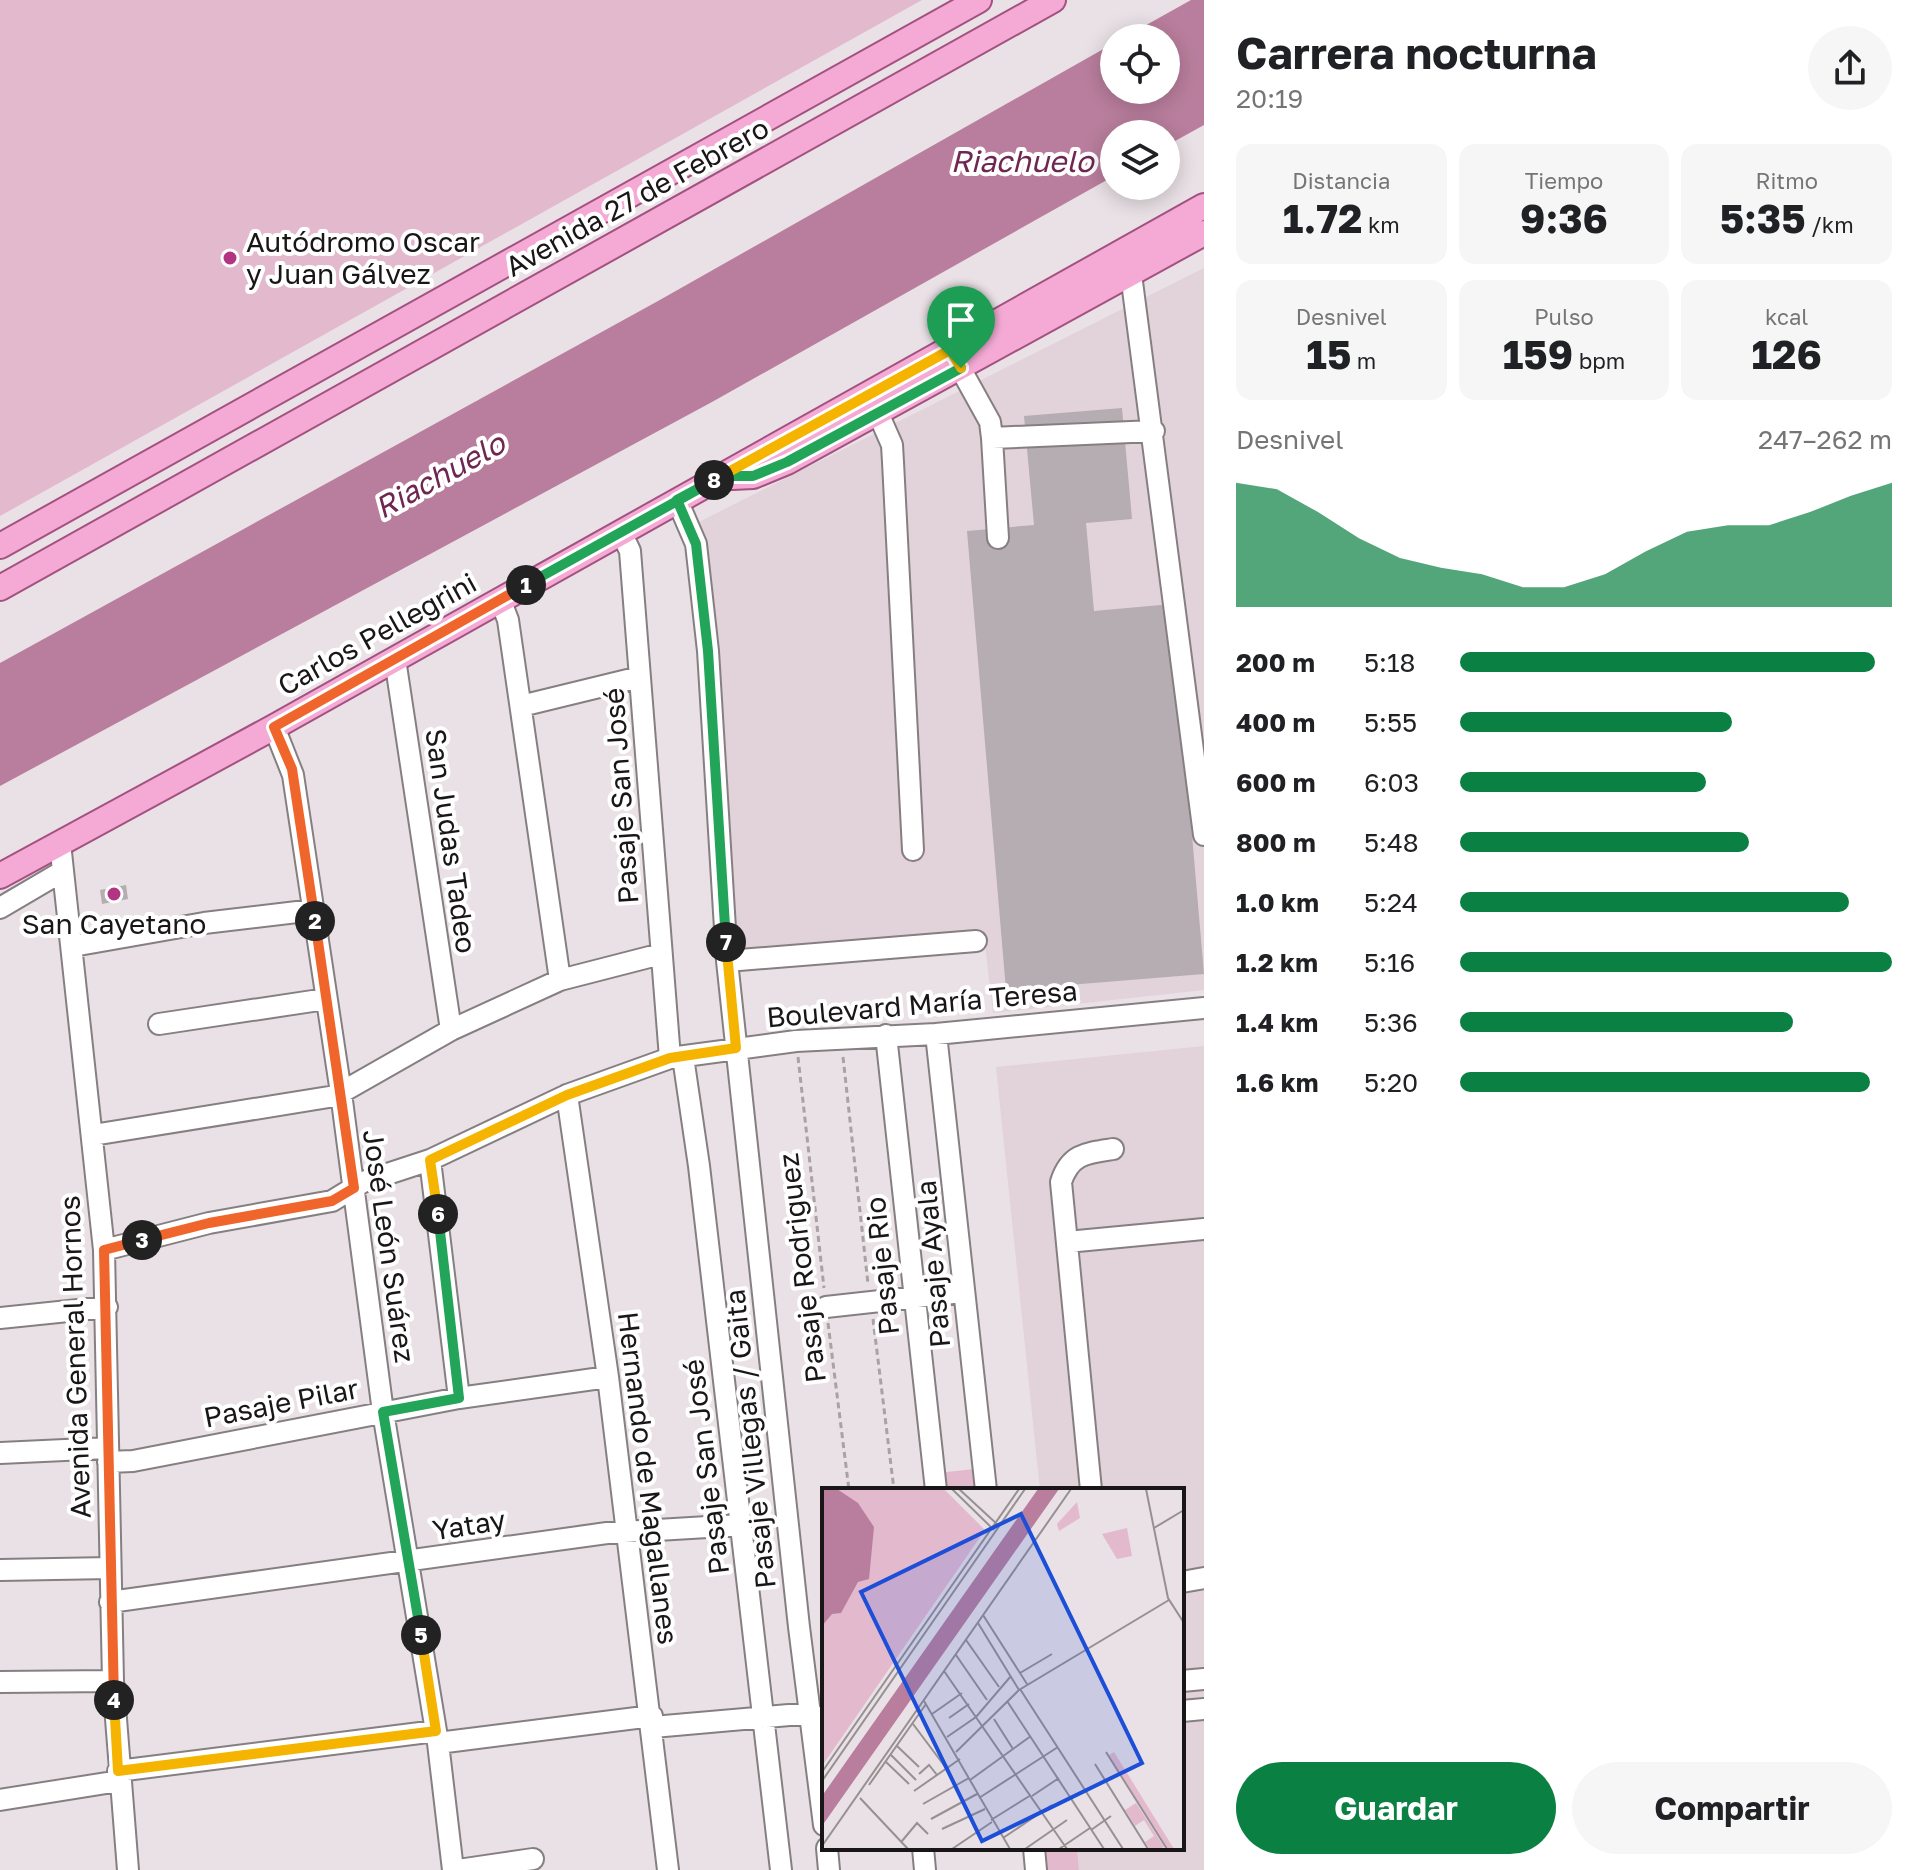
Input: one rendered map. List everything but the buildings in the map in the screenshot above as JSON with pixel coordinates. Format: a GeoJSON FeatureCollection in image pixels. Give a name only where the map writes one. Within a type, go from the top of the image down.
{"type":"FeatureCollection","features":[{"type":"Feature","properties":{"kind":"main road","name":"Avenida 27 de Febrero"},"geometry":{"type":"LineString","coordinates":[[0,546],[979,0]]}},
{"type":"Feature","properties":{"kind":"main road"},"geometry":{"type":"LineString","coordinates":[[993,0],[1003,27]]}},
{"type":"Feature","properties":{"kind":"main road","name":"Avenida 27 de Febrero"},"geometry":{"type":"LineString","coordinates":[[0,588],[1003,27],[1039,3]]}},
{"type":"Feature","properties":{"kind":"main road","name":"Carlos Pellegrini"},"geometry":{"type":"LineString","coordinates":[[0,876],[274,727],[677,500],[955,359],[1125,263],[1204,206]]}},
{"type":"Feature","properties":{"kind":"main road","name":"Carlos Pellegrini"},"geometry":{"type":"LineString","coordinates":[[1125,263],[1204,233]]}},
{"type":"Feature","properties":{"kind":"main road","name":"Carlos Pellegrini"},"geometry":{"type":"LineString","coordinates":[[722,476],[753,476],[776,467],[878,413],[955,359]]}},
{"type":"Feature","properties":{"kind":"street"},"geometry":{"type":"LineString","coordinates":[[1125,263],[1154,431],[1204,835]]}},
{"type":"Feature","properties":{"kind":"street"},"geometry":{"type":"LineString","coordinates":[[955,359],[990,422],[998,538]]}},
{"type":"Feature","properties":{"kind":"street"},"geometry":{"type":"LineString","coordinates":[[878,413],[892,445],[913,850]]}},
{"type":"Feature","properties":{"kind":"street"},"geometry":{"type":"LineString","coordinates":[[992,438],[1154,431]]}},
{"type":"Feature","properties":{"kind":"street","name":"Pasaje Villegas / Gaita"},"geometry":{"type":"LineString","coordinates":[[677,500],[696,544],[708,651],[727,961],[799,1627],[816,1721],[822,1799]]}},
{"type":"Feature","properties":{"kind":"street","name":"Pasaje San José"},"geometry":{"type":"LineString","coordinates":[[621,532],[630,551],[661,954],[741,1525],[781,1870]]}},
{"type":"Feature","properties":{"kind":"street"},"geometry":{"type":"LineString","coordinates":[[500,599],[508,620],[560,980]]}},
{"type":"Feature","properties":{"kind":"street","name":"San Judas Tadeo"},"geometry":{"type":"LineString","coordinates":[[395,659],[451,1030]]}},
{"type":"Feature","properties":{"kind":"street"},"geometry":{"type":"LineString","coordinates":[[521,706],[640,677]]}},
{"type":"Feature","properties":{"kind":"street","name":"José León Suárez"},"geometry":{"type":"LineString","coordinates":[[274,727],[292,769],[341,1093],[383,1412],[437,1737],[455,1870]]}},
{"type":"Feature","properties":{"kind":"street","name":"Avenida General Hornos"},"geometry":{"type":"LineString","coordinates":[[60,843],[104,1250],[113,1681],[118,1776],[128,1870]]}},
{"type":"Feature","properties":{"kind":"street"},"geometry":{"type":"LineString","coordinates":[[0,908],[63,871]]}},
{"type":"Feature","properties":{"kind":"street"},"geometry":{"type":"LineString","coordinates":[[73,946],[204,923],[314,910]]}},
{"type":"Feature","properties":{"kind":"street"},"geometry":{"type":"LineString","coordinates":[[727,961],[976,941]]}},
{"type":"Feature","properties":{"kind":"street"},"geometry":{"type":"LineString","coordinates":[[93,1135],[341,1093],[451,1030],[560,980],[661,954]]}},
{"type":"Feature","properties":{"kind":"street"},"geometry":{"type":"LineString","coordinates":[[159,1024],[326,999]]}},
{"type":"Feature","properties":{"kind":"street","name":"Boulevard María Teresa"},"geometry":{"type":"LineString","coordinates":[[104,1250],[209,1223],[332,1201],[354,1188],[430,1160],[567,1095],[676,1057],[796,1041],[936,1034],[1204,1008]]}},
{"type":"Feature","properties":{"kind":"street","name":"Pasaje Ayala"},"geometry":{"type":"LineString","coordinates":[[936,1034],[986,1488]]}},
{"type":"Feature","properties":{"kind":"street","name":"Pasaje Rio"},"geometry":{"type":"LineString","coordinates":[[886,1035],[936,1488]]}},
{"type":"Feature","properties":{"kind":"street","name":"Hernando de Magallanes"},"geometry":{"type":"LineString","coordinates":[[567,1095],[608,1377],[668,1870]]}},
{"type":"Feature","properties":{"kind":"street"},"geometry":{"type":"LineString","coordinates":[[1091,1488],[1061,1182],[1066,1167],[1082,1153],[1113,1149]]}},
{"type":"Feature","properties":{"kind":"street"},"geometry":{"type":"LineString","coordinates":[[430,1160],[459,1398]]}},
{"type":"Feature","properties":{"kind":"street"},"geometry":{"type":"LineString","coordinates":[[1067,1242],[1204,1229]]}},
{"type":"Feature","properties":{"kind":"street"},"geometry":{"type":"LineString","coordinates":[[826,1307],[962,1292]]}},
{"type":"Feature","properties":{"kind":"street"},"geometry":{"type":"LineString","coordinates":[[0,1318],[107,1307]]}},
{"type":"Feature","properties":{"kind":"street","name":"Pasaje Pilar"},"geometry":{"type":"LineString","coordinates":[[0,1453],[108,1455],[133,1461],[459,1398],[608,1377]]}},
{"type":"Feature","properties":{"kind":"street","name":"Yatay"},"geometry":{"type":"LineString","coordinates":[[110,1602],[625,1531],[741,1525]]}},
{"type":"Feature","properties":{"kind":"street"},"geometry":{"type":"LineString","coordinates":[[0,1570],[110,1568]]}},
{"type":"Feature","properties":{"kind":"street"},"geometry":{"type":"LineString","coordinates":[[1184,1582],[1204,1578]]}},
{"type":"Feature","properties":{"kind":"street"},"geometry":{"type":"LineString","coordinates":[[1184,1681],[1204,1679]]}},
{"type":"Feature","properties":{"kind":"street"},"geometry":{"type":"LineString","coordinates":[[0,1682],[113,1681]]}},
{"type":"Feature","properties":{"kind":"street"},"geometry":{"type":"LineString","coordinates":[[1184,1711],[1204,1709]]}},
{"type":"Feature","properties":{"kind":"street"},"geometry":{"type":"LineString","coordinates":[[0,1800],[118,1776],[437,1737],[652,1722],[764,1718],[816,1721]]}},
{"type":"Feature","properties":{"kind":"street"},"geometry":{"type":"LineString","coordinates":[[827,1850],[829,1870]]}},
{"type":"Feature","properties":{"kind":"street"},"geometry":{"type":"LineString","coordinates":[[923,1850],[925,1870]]}},
{"type":"Feature","properties":{"kind":"street"},"geometry":{"type":"LineString","coordinates":[[1034,1850],[1036,1870]]}},
{"type":"Feature","properties":{"kind":"street"},"geometry":{"type":"LineString","coordinates":[[455,1870],[533,1859]]}},
{"type":"Feature","properties":{"kind":"path"},"geometry":{"type":"LineString","coordinates":[[843,1038],[843,1079],[894,1488]]}},
{"type":"Feature","properties":{"kind":"path","name":"Pasaje Rodriguez"},"geometry":{"type":"LineString","coordinates":[[796,1041],[849,1488]]}},
{"type":"Feature","properties":{"kind":"shaded area","name":"Autódromo Oscar y Juan Gálvez"},"geometry":{"type":"Polygon","coordinates":[[[0,0],[922,0],[0,516],[0,0]]]}},
{"type":"Feature","properties":{"kind":"shaded area"},"geometry":{"type":"Polygon","coordinates":[[[1204,268],[1204,990],[993,1013],[985,944],[733,965],[699,522],[1204,268]]]}},
{"type":"Feature","properties":{"kind":"shaded area"},"geometry":{"type":"Polygon","coordinates":[[[1204,1046],[1204,1870],[1079,1870],[1077,1850],[1184,1850],[1184,1488],[1040,1488],[996,1067],[1204,1046]]]}},
{"type":"Feature","properties":{"kind":"shaded area"},"geometry":{"type":"Polygon","coordinates":[[[974,1469],[977,1488],[940,1488],[938,1473],[974,1469]]]}},
{"type":"Feature","properties":{"kind":"shaded area"},"geometry":{"type":"Polygon","coordinates":[[[1041,1850],[1077,1850],[1079,1870],[1043,1870],[1041,1850]]]}},
{"type":"Feature","properties":{"kind":"water","name":"Riachuelo"},"geometry":{"type":"Polygon","coordinates":[[[1191,0],[1204,0],[1204,125],[1180,138],[1180,120],[1100,120],[1100,184],[712,402],[0,786],[0,663],[658,301],[1100,51],[1100,104],[1180,104],[1180,24],[1148,24],[1191,0]]]}},
{"type":"Feature","properties":{"kind":"place","name":"Autódromo Oscar y Juan Gálvez"},"geometry":{"type":"Point","coordinates":[230,258]}},
{"type":"Feature","properties":{"kind":"place","name":"San Cayetano"},"geometry":{"type":"Point","coordinates":[114,894]}},
{"type":"Feature","properties":{"kind":"route"},"geometry":{"type":"LineString","coordinates":[[961,368],[787,462],[753,476],[722,476],[677,500],[274,727],[292,769],[354,1188],[332,1201],[209,1223],[104,1250],[110,1602],[118,1771],[436,1731],[383,1412],[459,1398],[430,1160],[567,1095],[670,1058],[736,1048],[720,870],[708,651],[696,544],[677,500],[950,350],[961,368]]}}]}
